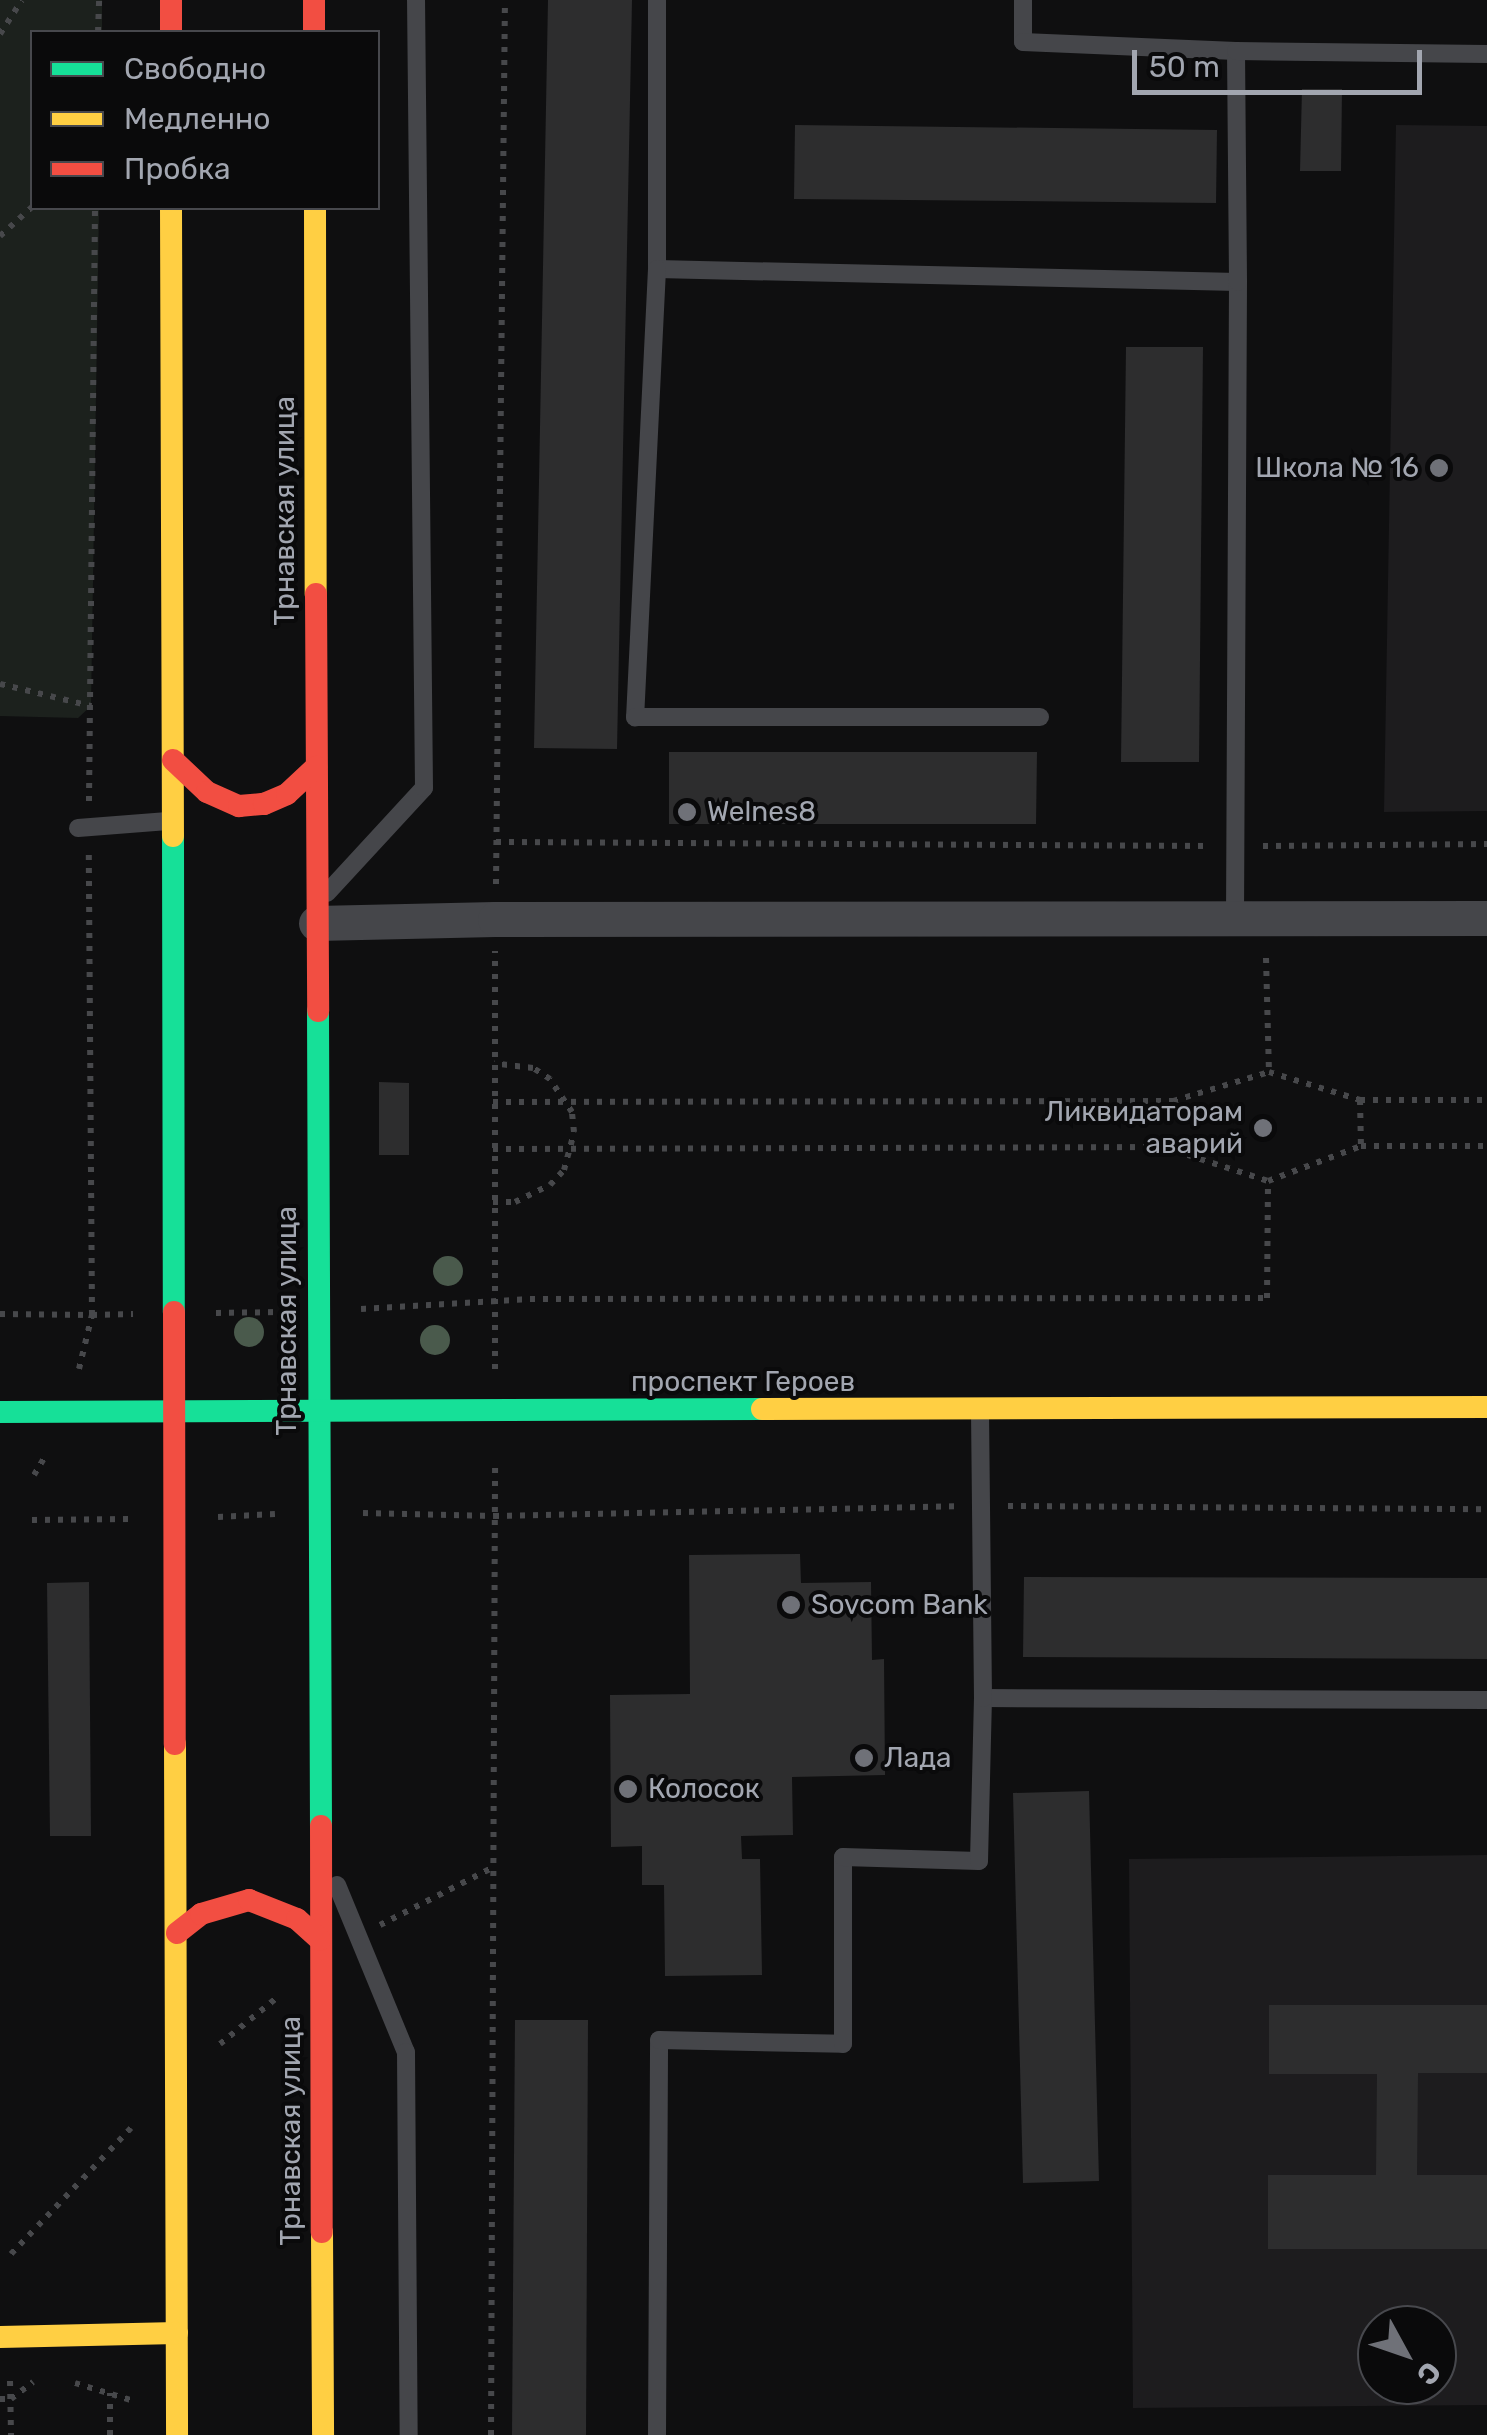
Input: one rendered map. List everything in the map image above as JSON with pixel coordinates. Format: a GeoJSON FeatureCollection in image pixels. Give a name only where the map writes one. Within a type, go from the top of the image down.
{"type":"FeatureCollection","features":[{"type":"Feature","properties":{"kind":"main road"},"geometry":{"type":"LineString","coordinates":[[171,0],[171,30]]}},
{"type":"Feature","properties":{"kind":"main road"},"geometry":{"type":"LineString","coordinates":[[314,0],[314,30]]}},
{"type":"Feature","properties":{"kind":"main road"},"geometry":{"type":"LineString","coordinates":[[171,210],[177,2432]]}},
{"type":"Feature","properties":{"kind":"main road","name":"Трнавская улица"},"geometry":{"type":"LineString","coordinates":[[315,210],[323,2435]]}},
{"type":"Feature","properties":{"kind":"main road"},"geometry":{"type":"LineString","coordinates":[[173,760],[207,792],[239,806],[264,804],[287,794],[316,767]]}},
{"type":"Feature","properties":{"kind":"main road","name":"проспект Героев"},"geometry":{"type":"LineString","coordinates":[[0,1412],[317,1415],[1487,1407]]}},
{"type":"Feature","properties":{"kind":"main road"},"geometry":{"type":"LineString","coordinates":[[177,1933],[201,1914],[248,1900],[297,1918],[320,1951]]}},
{"type":"Feature","properties":{"kind":"main road"},"geometry":{"type":"LineString","coordinates":[[0,2337],[177,2334]]}},
{"type":"Feature","properties":{"kind":"street"},"geometry":{"type":"LineString","coordinates":[[316,914],[495,919],[1487,918]]}},
{"type":"Feature","properties":{"kind":"lane"},"geometry":{"type":"LineString","coordinates":[[316,914],[424,788],[416,0]]}},
{"type":"Feature","properties":{"kind":"lane"},"geometry":{"type":"LineString","coordinates":[[657,0],[658,269],[635,717],[1040,717]]}},
{"type":"Feature","properties":{"kind":"lane"},"geometry":{"type":"LineString","coordinates":[[1024,0],[1023,42],[1236,51],[1487,54]]}},
{"type":"Feature","properties":{"kind":"lane"},"geometry":{"type":"LineString","coordinates":[[1234,920],[1236,51]]}},
{"type":"Feature","properties":{"kind":"lane"},"geometry":{"type":"LineString","coordinates":[[658,269],[1238,282]]}},
{"type":"Feature","properties":{"kind":"lane"},"geometry":{"type":"LineString","coordinates":[[78,828],[173,821]]}},
{"type":"Feature","properties":{"kind":"lane"},"geometry":{"type":"LineString","coordinates":[[657,2435],[659,2040],[843,2044],[843,1856],[979,1861],[983,1698],[980,1410]]}},
{"type":"Feature","properties":{"kind":"lane"},"geometry":{"type":"LineString","coordinates":[[983,1698],[1487,1700]]}},
{"type":"Feature","properties":{"kind":"lane"},"geometry":{"type":"LineString","coordinates":[[320,1844],[406,2052],[409,2435]]}},
{"type":"Feature","properties":{"kind":"path"},"geometry":{"type":"LineString","coordinates":[[0,34],[22,0]]}},
{"type":"Feature","properties":{"kind":"path"},"geometry":{"type":"LineString","coordinates":[[98,30],[99,0]]}},
{"type":"Feature","properties":{"kind":"path"},"geometry":{"type":"LineString","coordinates":[[495,1373],[495,919],[505,0]]}},
{"type":"Feature","properties":{"kind":"path"},"geometry":{"type":"LineString","coordinates":[[0,236],[30,209]]}},
{"type":"Feature","properties":{"kind":"path"},"geometry":{"type":"LineString","coordinates":[[0,684],[92,706]]}},
{"type":"Feature","properties":{"kind":"path"},"geometry":{"type":"LineString","coordinates":[[496,842],[1487,844]]}},
{"type":"Feature","properties":{"kind":"path"},"geometry":{"type":"LineString","coordinates":[[1266,958],[1269,1072]]}},
{"type":"Feature","properties":{"kind":"path"},"geometry":{"type":"LineString","coordinates":[[493,1202],[515,1202],[550,1185],[564,1170],[574,1132],[567,1102],[550,1079],[533,1068],[494,1063]]}},
{"type":"Feature","properties":{"kind":"path"},"geometry":{"type":"LineString","coordinates":[[494,1102],[1173,1101],[1269,1072],[1360,1100],[1487,1100]]}},
{"type":"Feature","properties":{"kind":"path"},"geometry":{"type":"LineString","coordinates":[[1360,1100],[1361,1146]]}},
{"type":"Feature","properties":{"kind":"path"},"geometry":{"type":"LineString","coordinates":[[494,1149],[1163,1147],[1268,1181],[1361,1146],[1487,1146]]}},
{"type":"Feature","properties":{"kind":"path"},"geometry":{"type":"LineString","coordinates":[[34,1475],[70,1412],[92,1315],[317,1311],[530,1299],[1267,1298],[1268,1181]]}},
{"type":"Feature","properties":{"kind":"path"},"geometry":{"type":"LineString","coordinates":[[491,2435],[495,1463]]}},
{"type":"Feature","properties":{"kind":"path"},"geometry":{"type":"LineString","coordinates":[[32,1520],[318,1512],[494,1516]]}},
{"type":"Feature","properties":{"kind":"path"},"geometry":{"type":"LineString","coordinates":[[359,1936],[492,1868]]}},
{"type":"Feature","properties":{"kind":"path"},"geometry":{"type":"LineString","coordinates":[[176,2080],[320,1951]]}},
{"type":"Feature","properties":{"kind":"path"},"geometry":{"type":"LineString","coordinates":[[12,2254],[135,2124]]}},
{"type":"Feature","properties":{"kind":"path"},"geometry":{"type":"LineString","coordinates":[[0,2399],[11,2399],[34,2380],[49,2381]]}},
{"type":"Feature","properties":{"kind":"path"},"geometry":{"type":"LineString","coordinates":[[64,2382],[139,2402],[177,2432]]}},
{"type":"Feature","properties":{"kind":"path"},"geometry":{"type":"LineString","coordinates":[[110,2393],[110,2435]]}},
{"type":"Feature","properties":{"kind":"path"},"geometry":{"type":"LineString","coordinates":[[11,2399],[12,2435]]}},
{"type":"Feature","properties":{"kind":"shaded area"},"geometry":{"type":"Polygon","coordinates":[[[0,0],[102,0],[102,30],[30,30],[30,210],[99,210],[91,706],[78,718],[0,716],[0,0]]]}},
{"type":"Feature","properties":{"kind":"shaded area","name":"Школа № 16"},"geometry":{"type":"Polygon","coordinates":[[[1396,125],[1487,126],[1487,811],[1384,812],[1396,125]]]}},
{"type":"Feature","properties":{"kind":"shaded area"},"geometry":{"type":"Polygon","coordinates":[[[1487,1855],[1487,2405],[1133,2408],[1129,1859],[1487,1855]]]}},
{"type":"Feature","properties":{"kind":"building"},"geometry":{"type":"Polygon","coordinates":[[[548,0],[632,0],[617,749],[534,748],[548,0]]]}},
{"type":"Feature","properties":{"kind":"building"},"geometry":{"type":"Polygon","coordinates":[[[1302,89],[1342,89],[1341,171],[1300,171],[1302,89]]]}},
{"type":"Feature","properties":{"kind":"building"},"geometry":{"type":"Polygon","coordinates":[[[795,125],[1217,130],[1216,203],[794,199],[795,125]]]}},
{"type":"Feature","properties":{"kind":"building"},"geometry":{"type":"Polygon","coordinates":[[[1126,347],[1203,347],[1199,762],[1121,762],[1126,347]]]}},
{"type":"Feature","properties":{"kind":"building"},"geometry":{"type":"Polygon","coordinates":[[[669,752],[1037,752],[1036,824],[669,824],[669,752]]]}},
{"type":"Feature","properties":{"kind":"building"},"geometry":{"type":"Polygon","coordinates":[[[379,1082],[409,1083],[409,1155],[379,1155],[379,1082]]]}},
{"type":"Feature","properties":{"kind":"building"},"geometry":{"type":"Polygon","coordinates":[[[800,1554],[801,1583],[871,1582],[872,1660],[884,1659],[885,1775],[792,1777],[793,1835],[741,1836],[742,1859],[760,1859],[762,1975],[665,1976],[664,1885],[642,1885],[642,1846],[611,1847],[610,1695],[690,1694],[689,1555],[800,1554]]]}},
{"type":"Feature","properties":{"kind":"building"},"geometry":{"type":"Polygon","coordinates":[[[1024,1577],[1487,1578],[1487,1659],[1023,1657],[1024,1577]]]}},
{"type":"Feature","properties":{"kind":"building"},"geometry":{"type":"Polygon","coordinates":[[[89,1582],[91,1836],[50,1836],[47,1583],[89,1582]]]}},
{"type":"Feature","properties":{"kind":"building"},"geometry":{"type":"Polygon","coordinates":[[[1089,1791],[1099,2181],[1023,2183],[1013,1793],[1089,1791]]]}},
{"type":"Feature","properties":{"kind":"building"},"geometry":{"type":"Polygon","coordinates":[[[1269,2005],[1487,2005],[1487,2073],[1418,2073],[1417,2175],[1487,2175],[1487,2249],[1268,2249],[1268,2175],[1376,2175],[1377,2074],[1269,2074],[1269,2005]]]}},
{"type":"Feature","properties":{"kind":"building"},"geometry":{"type":"Polygon","coordinates":[[[515,2020],[588,2020],[586,2435],[512,2435],[515,2020]]]}},
{"type":"Feature","properties":{"kind":"traffic: fast"},"geometry":{"type":"LineString","coordinates":[[173,836],[174,1312]]}},
{"type":"Feature","properties":{"kind":"traffic: fast"},"geometry":{"type":"LineString","coordinates":[[318,1011],[321,1826]]}},
{"type":"Feature","properties":{"kind":"traffic: fast"},"geometry":{"type":"LineString","coordinates":[[0,1412],[762,1409]]}},
{"type":"Feature","properties":{"kind":"traffic: slow"},"geometry":{"type":"LineString","coordinates":[[171,210],[173,836]]}},
{"type":"Feature","properties":{"kind":"traffic: slow"},"geometry":{"type":"LineString","coordinates":[[315,210],[316,594]]}},
{"type":"Feature","properties":{"kind":"traffic: slow"},"geometry":{"type":"LineString","coordinates":[[762,1409],[1487,1407]]}},
{"type":"Feature","properties":{"kind":"traffic: slow"},"geometry":{"type":"LineString","coordinates":[[175,1744],[177,2435]]}},
{"type":"Feature","properties":{"kind":"traffic: slow"},"geometry":{"type":"LineString","coordinates":[[322,2232],[323,2435]]}},
{"type":"Feature","properties":{"kind":"traffic: slow"},"geometry":{"type":"LineString","coordinates":[[0,2337],[177,2333]]}},
{"type":"Feature","properties":{"kind":"traffic: jam"},"geometry":{"type":"LineString","coordinates":[[171,0],[171,30]]}},
{"type":"Feature","properties":{"kind":"traffic: jam"},"geometry":{"type":"LineString","coordinates":[[314,0],[314,30]]}},
{"type":"Feature","properties":{"kind":"traffic: jam"},"geometry":{"type":"LineString","coordinates":[[316,594],[318,1011]]}},
{"type":"Feature","properties":{"kind":"traffic: jam"},"geometry":{"type":"LineString","coordinates":[[173,760],[207,792],[239,806],[264,804],[287,794],[316,767]]}},
{"type":"Feature","properties":{"kind":"traffic: jam"},"geometry":{"type":"LineString","coordinates":[[174,1312],[175,1744]]}},
{"type":"Feature","properties":{"kind":"traffic: jam"},"geometry":{"type":"LineString","coordinates":[[321,1826],[322,2232]]}},
{"type":"Feature","properties":{"kind":"traffic: jam"},"geometry":{"type":"LineString","coordinates":[[177,1933],[201,1914],[249,1900],[297,1919],[320,1940]]}},
{"type":"Feature","properties":{"kind":"place","name":"Школа № 16"},"geometry":{"type":"Point","coordinates":[1439,468]}},
{"type":"Feature","properties":{"kind":"place","name":"Welnes8"},"geometry":{"type":"Point","coordinates":[687,812]}},
{"type":"Feature","properties":{"kind":"place","name":"Ликвидаторам аварий"},"geometry":{"type":"Point","coordinates":[1263,1128]}},
{"type":"Feature","properties":{"kind":"place","name":"Sovcom Bank"},"geometry":{"type":"Point","coordinates":[791,1605]}},
{"type":"Feature","properties":{"kind":"place","name":"Лада"},"geometry":{"type":"Point","coordinates":[864,1758]}},
{"type":"Feature","properties":{"kind":"place","name":"Колосок"},"geometry":{"type":"Point","coordinates":[628,1789]}}]}
